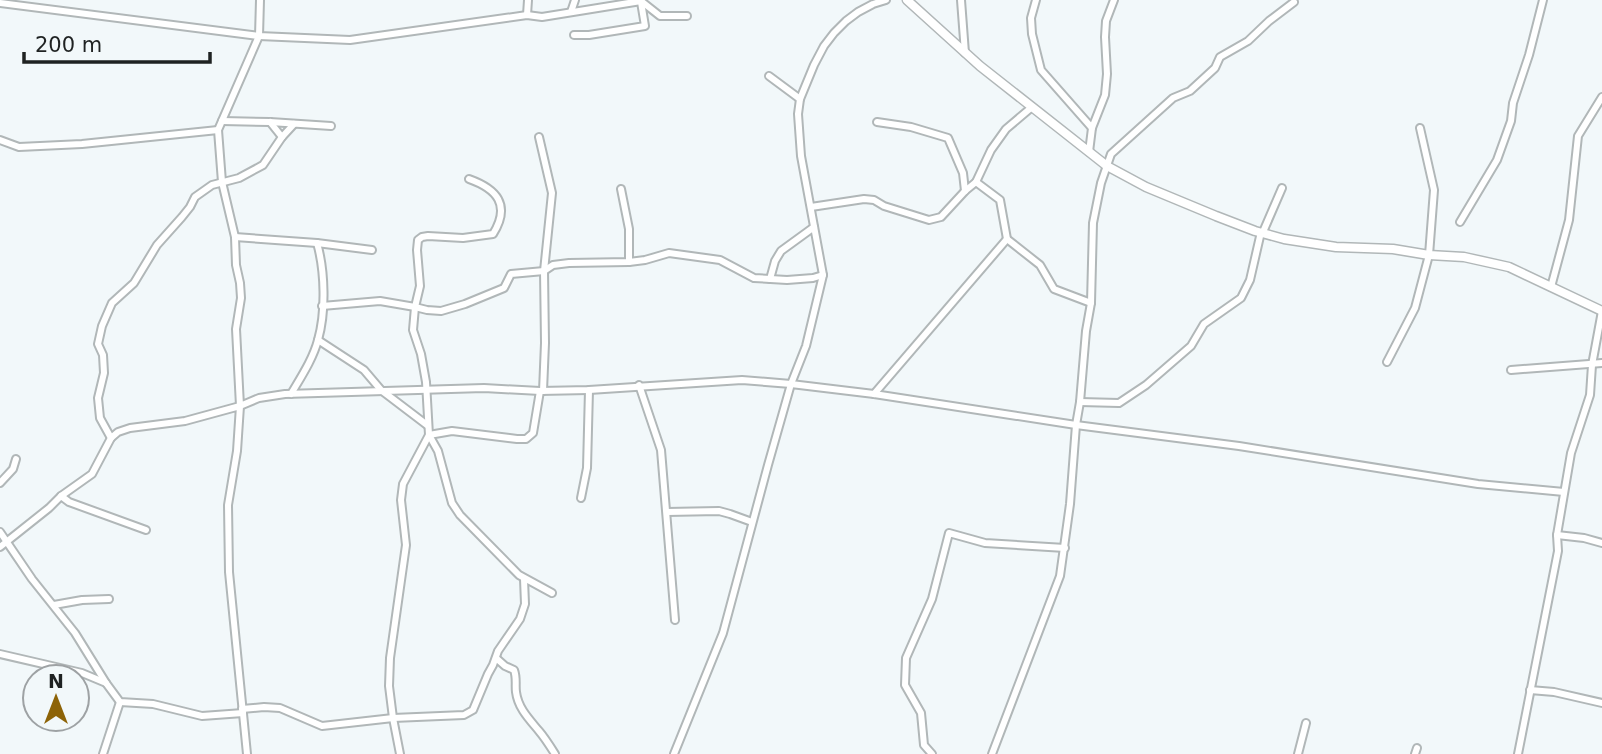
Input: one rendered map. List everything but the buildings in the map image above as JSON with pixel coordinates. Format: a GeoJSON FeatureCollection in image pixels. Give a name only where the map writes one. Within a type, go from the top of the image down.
{"type":"FeatureCollection","features":[{"type":"Feature","properties":{"kind":"street"},"geometry":{"type":"LineString","coordinates":[[247,754],[229,572],[228,505],[237,452],[240,406],[236,329],[241,298],[235,237],[222,183],[218,130],[259,36],[260,0]]}},
{"type":"Feature","properties":{"kind":"street"},"geometry":{"type":"LineString","coordinates":[[527,15],[528,0]]}},
{"type":"Feature","properties":{"kind":"street"},"geometry":{"type":"LineString","coordinates":[[570,12],[575,0]]}},
{"type":"Feature","properties":{"kind":"street"},"geometry":{"type":"LineString","coordinates":[[0,3],[259,36],[350,40],[527,15],[542,16],[641,0],[660,16],[687,16]]}},
{"type":"Feature","properties":{"kind":"street"},"geometry":{"type":"LineString","coordinates":[[574,35],[645,26],[641,0]]}},
{"type":"Feature","properties":{"kind":"street"},"geometry":{"type":"LineString","coordinates":[[674,754],[723,633],[752,522],[792,384],[806,346],[823,275],[801,156],[798,114],[800,99],[814,65],[834,33],[858,12],[886,0]]}},
{"type":"Feature","properties":{"kind":"street"},"geometry":{"type":"LineString","coordinates":[[907,0],[965,52],[1107,166],[1181,202],[1284,239],[1336,247],[1393,249],[1464,257],[1508,268],[1602,311],[1592,365],[1590,395],[1571,453],[1557,535],[1558,551],[1518,754]]}},
{"type":"Feature","properties":{"kind":"street"},"geometry":{"type":"LineString","coordinates":[[961,0],[965,52]]}},
{"type":"Feature","properties":{"kind":"street"},"geometry":{"type":"LineString","coordinates":[[1036,0],[1031,18],[1032,34],[1041,70],[1092,128]]}},
{"type":"Feature","properties":{"kind":"street"},"geometry":{"type":"LineString","coordinates":[[1089,152],[1092,128],[1105,95],[1106,21],[1114,0]]}},
{"type":"Feature","properties":{"kind":"street"},"geometry":{"type":"LineString","coordinates":[[1460,222],[1497,160],[1511,121],[1513,103],[1543,0]]}},
{"type":"Feature","properties":{"kind":"street"},"geometry":{"type":"LineString","coordinates":[[992,754],[1060,576],[1091,303],[1093,223],[1101,184],[1111,154],[1173,98],[1190,91],[1215,68],[1220,57],[1248,41],[1294,2]]}},
{"type":"Feature","properties":{"kind":"street"},"geometry":{"type":"LineString","coordinates":[[769,76],[800,99]]}},
{"type":"Feature","properties":{"kind":"street"},"geometry":{"type":"LineString","coordinates":[[1551,287],[1569,220],[1578,136],[1602,97]]}},
{"type":"Feature","properties":{"kind":"street"},"geometry":{"type":"LineString","coordinates":[[811,207],[874,200],[884,206],[929,220],[941,217],[976,182],[991,150],[1006,129],[1032,107]]}},
{"type":"Feature","properties":{"kind":"street"},"geometry":{"type":"LineString","coordinates":[[222,121],[331,126]]}},
{"type":"Feature","properties":{"kind":"street"},"geometry":{"type":"LineString","coordinates":[[270,122],[282,137]]}},
{"type":"Feature","properties":{"kind":"street"},"geometry":{"type":"LineString","coordinates":[[877,122],[911,127],[948,138],[963,173],[965,191]]}},
{"type":"Feature","properties":{"kind":"street"},"geometry":{"type":"LineString","coordinates":[[111,438],[100,418],[97,398],[104,373],[99,344],[102,326],[112,303],[134,283],[157,245],[182,218],[194,197],[212,185],[239,178],[263,165],[294,124]]}},
{"type":"Feature","properties":{"kind":"street"},"geometry":{"type":"LineString","coordinates":[[1387,362],[1415,308],[1429,255],[1434,190],[1420,128]]}},
{"type":"Feature","properties":{"kind":"street"},"geometry":{"type":"LineString","coordinates":[[0,139],[19,147],[82,144],[218,130]]}},
{"type":"Feature","properties":{"kind":"street"},"geometry":{"type":"LineString","coordinates":[[429,435],[452,431],[526,439],[533,433],[542,391],[545,342],[544,271],[552,193],[539,137]]}},
{"type":"Feature","properties":{"kind":"street"},"geometry":{"type":"LineString","coordinates":[[469,178],[489,187],[497,197],[501,212],[498,227],[493,234],[450,238],[428,236],[418,240],[420,286],[413,330],[421,354],[427,425],[438,451],[452,503],[460,514],[524,579],[552,593]]}},
{"type":"Feature","properties":{"kind":"street"},"geometry":{"type":"LineString","coordinates":[[976,182],[1000,200],[1007,239],[1040,265],[1054,289],[1091,303]]}},
{"type":"Feature","properties":{"kind":"street"},"geometry":{"type":"LineString","coordinates":[[1080,402],[1119,403],[1146,385],[1191,346],[1204,324],[1241,298],[1250,280],[1261,232],[1282,188]]}},
{"type":"Feature","properties":{"kind":"street"},"geometry":{"type":"LineString","coordinates":[[621,189],[629,229],[629,262]]}},
{"type":"Feature","properties":{"kind":"street"},"geometry":{"type":"LineString","coordinates":[[770,279],[780,251],[814,227]]}},
{"type":"Feature","properties":{"kind":"street"},"geometry":{"type":"LineString","coordinates":[[235,237],[372,250]]}},
{"type":"Feature","properties":{"kind":"street"},"geometry":{"type":"LineString","coordinates":[[874,394],[1007,239]]}},
{"type":"Feature","properties":{"kind":"street"},"geometry":{"type":"LineString","coordinates":[[291,394],[310,361],[322,319],[323,273],[317,243]]}},
{"type":"Feature","properties":{"kind":"street"},"geometry":{"type":"LineString","coordinates":[[322,306],[380,301],[441,311],[504,288],[511,274],[544,271],[553,265],[569,263],[645,260],[669,253],[720,260],[754,278],[787,280],[823,275]]}},
{"type":"Feature","properties":{"kind":"street"},"geometry":{"type":"LineString","coordinates":[[318,340],[364,370],[381,390],[427,425]]}},
{"type":"Feature","properties":{"kind":"street"},"geometry":{"type":"LineString","coordinates":[[1511,370],[1602,363]]}},
{"type":"Feature","properties":{"kind":"street"},"geometry":{"type":"LineString","coordinates":[[0,547],[92,474],[111,438],[118,432],[185,421],[259,398],[381,390],[589,390],[742,380],[792,384],[1240,446],[1478,484],[1564,492]]}},
{"type":"Feature","properties":{"kind":"street"},"geometry":{"type":"LineString","coordinates":[[639,385],[661,450],[675,620]]}},
{"type":"Feature","properties":{"kind":"street"},"geometry":{"type":"LineString","coordinates":[[581,498],[587,468],[589,390]]}},
{"type":"Feature","properties":{"kind":"street"},"geometry":{"type":"LineString","coordinates":[[400,754],[389,686],[390,658],[406,545],[401,500],[403,484],[429,435]]}},
{"type":"Feature","properties":{"kind":"street"},"geometry":{"type":"LineString","coordinates":[[0,483],[13,469],[16,458]]}},
{"type":"Feature","properties":{"kind":"street"},"geometry":{"type":"LineString","coordinates":[[61,496],[69,502],[146,530]]}},
{"type":"Feature","properties":{"kind":"street"},"geometry":{"type":"LineString","coordinates":[[667,512],[719,511],[752,522]]}},
{"type":"Feature","properties":{"kind":"street"},"geometry":{"type":"LineString","coordinates":[[0,532],[75,634],[120,702]]}},
{"type":"Feature","properties":{"kind":"street"},"geometry":{"type":"LineString","coordinates":[[932,754],[924,745],[921,713],[905,685],[906,658],[932,599],[949,533],[985,542],[1065,548]]}},
{"type":"Feature","properties":{"kind":"street"},"geometry":{"type":"LineString","coordinates":[[1557,535],[1602,543]]}},
{"type":"Feature","properties":{"kind":"street"},"geometry":{"type":"LineString","coordinates":[[120,702],[153,704],[202,716],[264,707],[280,708],[322,726],[393,718],[464,715],[473,710],[498,651],[520,619],[525,604],[524,579]]}},
{"type":"Feature","properties":{"kind":"street"},"geometry":{"type":"LineString","coordinates":[[54,605],[109,599]]}},
{"type":"Feature","properties":{"kind":"street"},"geometry":{"type":"LineString","coordinates":[[0,654],[82,674],[106,683]]}},
{"type":"Feature","properties":{"kind":"street"},"geometry":{"type":"LineString","coordinates":[[496,658],[514,670],[516,692],[521,707],[555,754]]}},
{"type":"Feature","properties":{"kind":"street"},"geometry":{"type":"LineString","coordinates":[[1530,690],[1554,692],[1602,703]]}},
{"type":"Feature","properties":{"kind":"street"},"geometry":{"type":"LineString","coordinates":[[103,754],[120,702]]}},
{"type":"Feature","properties":{"kind":"street"},"geometry":{"type":"LineString","coordinates":[[1298,754],[1306,723]]}}]}
